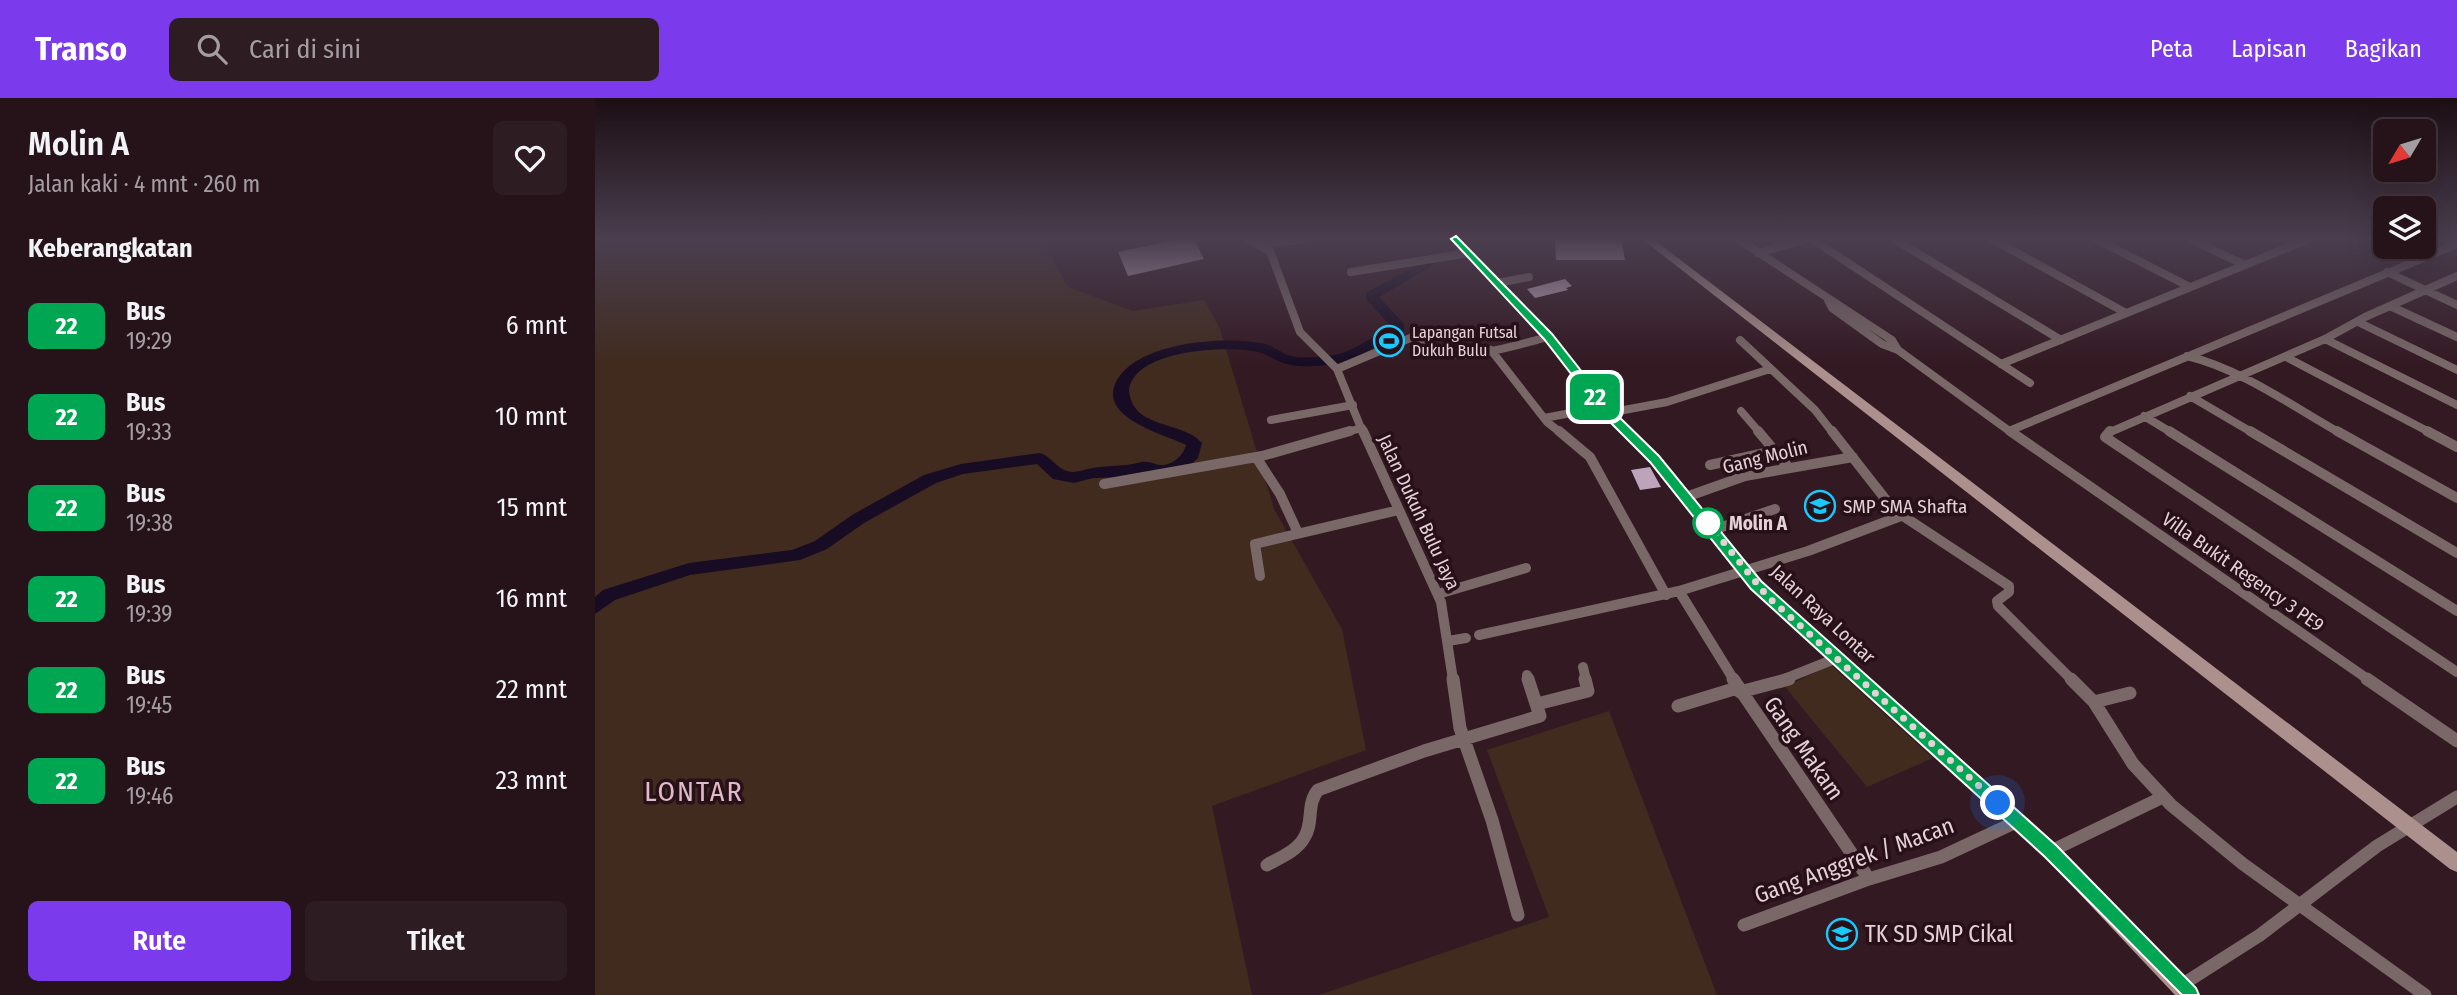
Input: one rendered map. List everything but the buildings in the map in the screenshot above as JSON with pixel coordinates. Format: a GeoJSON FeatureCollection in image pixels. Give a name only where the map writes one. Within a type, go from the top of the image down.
{"type":"FeatureCollection","features":[{"type":"Feature","properties":{"kind":"street","name":"Jalan Dukuh Bulu Jaya"},"geometry":{"type":"LineString","coordinates":[[1281,281],[1300,332],[1330,362],[1353,405],[1438,594],[1445,615],[1464,738],[1492,820],[1518,915]]}},
{"type":"Feature","properties":{"kind":"street"},"geometry":{"type":"LineString","coordinates":[[1497,283],[1508,281]]}},
{"type":"Feature","properties":{"kind":"street"},"geometry":{"type":"LineString","coordinates":[[1701,281],[2457,863]]}},
{"type":"Feature","properties":{"kind":"street","name":"Villa Bukit Regency 3 PE9"},"geometry":{"type":"LineString","coordinates":[[1799,281],[1828,300],[1832,308],[1882,344],[1898,350],[2009,431],[2457,741]]}},
{"type":"Feature","properties":{"kind":"street"},"geometry":{"type":"LineString","coordinates":[[1873,281],[2030,383]]}},
{"type":"Feature","properties":{"kind":"street"},"geometry":{"type":"LineString","coordinates":[[1964,281],[2061,340]]}},
{"type":"Feature","properties":{"kind":"street"},"geometry":{"type":"LineString","coordinates":[[2068,281],[2126,313]]}},
{"type":"Feature","properties":{"kind":"street"},"geometry":{"type":"LineString","coordinates":[[2178,281],[2190,287]]}},
{"type":"Feature","properties":{"kind":"street"},"geometry":{"type":"LineString","coordinates":[[2001,364],[2205,281]]}},
{"type":"Feature","properties":{"kind":"street"},"geometry":{"type":"LineString","coordinates":[[2009,431],[2366,281]]}},
{"type":"Feature","properties":{"kind":"street"},"geometry":{"type":"LineString","coordinates":[[2406,281],[2457,305]]}},
{"type":"Feature","properties":{"kind":"street","name":"Villa Bukit Regency 3 PE9"},"geometry":{"type":"LineString","coordinates":[[2447,281],[2242,378],[2190,396],[2109,432],[2105,437],[2457,672]]}},
{"type":"Feature","properties":{"kind":"street","name":"Jalan Raya Lontar"},"geometry":{"type":"LineString","coordinates":[[1497,283],[1548,337],[1606,410],[1654,459],[1767,596],[2051,851],[2184,990]]}},
{"type":"Feature","properties":{"kind":"street"},"geometry":{"type":"LineString","coordinates":[[2390,306],[2457,337]]}},
{"type":"Feature","properties":{"kind":"street"},"geometry":{"type":"LineString","coordinates":[[2358,322],[2457,370]]}},
{"type":"Feature","properties":{"kind":"street"},"geometry":{"type":"LineString","coordinates":[[1330,362],[1415,336],[1440,352],[1491,350],[1548,337]]}},
{"type":"Feature","properties":{"kind":"street"},"geometry":{"type":"LineString","coordinates":[[2325,339],[2457,405]]}},
{"type":"Feature","properties":{"kind":"street"},"geometry":{"type":"LineString","coordinates":[[1740,340],[1769,369],[1808,401],[1901,516],[2006,583],[2010,589],[1997,601],[1998,606],[2094,702],[2133,764],[2163,797],[2243,864],[2425,995]]}},
{"type":"Feature","properties":{"kind":"street"},"geometry":{"type":"LineString","coordinates":[[2206,348],[2209,355],[2242,378]]}},
{"type":"Feature","properties":{"kind":"street"},"geometry":{"type":"LineString","coordinates":[[1491,350],[1544,418],[1590,457],[1666,594]]}},
{"type":"Feature","properties":{"kind":"street"},"geometry":{"type":"LineString","coordinates":[[2187,356],[2211,363],[2242,378],[2457,498]]}},
{"type":"Feature","properties":{"kind":"street"},"geometry":{"type":"LineString","coordinates":[[2285,357],[2457,447]]}},
{"type":"Feature","properties":{"kind":"street"},"geometry":{"type":"LineString","coordinates":[[1544,418],[1667,401],[1769,369]]}},
{"type":"Feature","properties":{"kind":"street"},"geometry":{"type":"LineString","coordinates":[[2190,396],[2457,553]]}},
{"type":"Feature","properties":{"kind":"street"},"geometry":{"type":"LineString","coordinates":[[1271,420],[1353,405]]}},
{"type":"Feature","properties":{"kind":"street"},"geometry":{"type":"LineString","coordinates":[[1741,411],[1789,468]]}},
{"type":"Feature","properties":{"kind":"street"},"geometry":{"type":"LineString","coordinates":[[2144,416],[2457,611]]}},
{"type":"Feature","properties":{"kind":"street"},"geometry":{"type":"LineString","coordinates":[[1104,484],[1256,457],[1362,428]]}},
{"type":"Feature","properties":{"kind":"street"},"geometry":{"type":"LineString","coordinates":[[1710,465],[1774,451]]}},
{"type":"Feature","properties":{"kind":"street"},"geometry":{"type":"LineString","coordinates":[[1256,457],[1278,488],[1298,533]]}},
{"type":"Feature","properties":{"kind":"street","name":"Gang Molin"},"geometry":{"type":"LineString","coordinates":[[1686,497],[1745,476],[1853,457]]}},
{"type":"Feature","properties":{"kind":"street"},"geometry":{"type":"LineString","coordinates":[[1713,530],[1775,509]]}},
{"type":"Feature","properties":{"kind":"street"},"geometry":{"type":"LineString","coordinates":[[1260,576],[1254,545],[1399,510]]}},
{"type":"Feature","properties":{"kind":"street"},"geometry":{"type":"LineString","coordinates":[[1479,635],[1679,591],[1746,572],[1864,532],[1901,516]]}},
{"type":"Feature","properties":{"kind":"street"},"geometry":{"type":"LineString","coordinates":[[1438,594],[1526,568]]}},
{"type":"Feature","properties":{"kind":"street"},"geometry":{"type":"LineString","coordinates":[[1678,706],[1739,690],[1679,591]]}},
{"type":"Feature","properties":{"kind":"street"},"geometry":{"type":"LineString","coordinates":[[1448,641],[1465,638]]}},
{"type":"Feature","properties":{"kind":"street","name":"Gang Makam"},"geometry":{"type":"LineString","coordinates":[[1837,659],[1798,676],[1739,690],[1869,879]]}},
{"type":"Feature","properties":{"kind":"street"},"geometry":{"type":"LineString","coordinates":[[1537,704],[1588,691],[1583,667]]}},
{"type":"Feature","properties":{"kind":"street"},"geometry":{"type":"LineString","coordinates":[[1267,865],[1307,839],[1310,831],[1311,798],[1318,790],[1464,738],[1539,717],[1541,714],[1527,675]]}},
{"type":"Feature","properties":{"kind":"street"},"geometry":{"type":"LineString","coordinates":[[2094,702],[2130,693]]}},
{"type":"Feature","properties":{"kind":"street"},"geometry":{"type":"LineString","coordinates":[[2051,851],[2163,797]]}},
{"type":"Feature","properties":{"kind":"street"},"geometry":{"type":"LineString","coordinates":[[2184,990],[2377,846],[2457,797]]}},
{"type":"Feature","properties":{"kind":"street","name":"Gang Anggrek / Macan"},"geometry":{"type":"LineString","coordinates":[[1744,925],[1869,879],[1941,857],[2018,821]]}},
{"type":"Feature","properties":{"kind":"shaded area"},"geometry":{"type":"Polygon","coordinates":[[[595,281],[1065,281],[1068,287],[1133,311],[1204,300],[1220,329],[1274,509],[1342,629],[1366,750],[1212,806],[1252,995],[595,995],[595,281]]]}},
{"type":"Feature","properties":{"kind":"shaded area"},"geometry":{"type":"Polygon","coordinates":[[[1831,665],[1933,758],[1867,787],[1785,687],[1831,665]]]}},
{"type":"Feature","properties":{"kind":"shaded area"},"geometry":{"type":"Polygon","coordinates":[[[1609,711],[1717,995],[1319,995],[1549,917],[1487,750],[1609,711]]]}},
{"type":"Feature","properties":{"kind":"waterway"},"geometry":{"type":"LineString","coordinates":[[595,607],[609,595],[689,569],[794,556],[821,545],[858,519],[930,479],[961,469],[1040,458],[1059,475],[1074,478],[1093,473],[1130,472],[1146,466],[1163,471],[1176,468],[1192,454],[1194,443],[1150,425],[1129,411],[1122,399],[1121,390],[1129,372],[1143,362],[1163,354],[1208,346],[1264,348],[1283,358],[1301,361],[1331,360],[1348,355],[1399,327],[1371,296],[1397,281]]}},
{"type":"Feature","properties":{"kind":"bus line","name":"22"},"geometry":{"type":"LineString","coordinates":[[1495,281],[1548,337],[1608,412],[1654,459],[1756,585],[2051,851],[2189,995]]}},
{"type":"Feature","properties":{"kind":"place","name":"Lapangan Futsal Dukuh Bulu"},"geometry":{"type":"Point","coordinates":[1389,341]}},
{"type":"Feature","properties":{"kind":"place","name":"SMP SMA Shafta"},"geometry":{"type":"Point","coordinates":[1820,506]}},
{"type":"Feature","properties":{"kind":"place","name":"Molin A"},"geometry":{"type":"Point","coordinates":[1708,523]}},
{"type":"Feature","properties":{"kind":"place","name":"TK SD SMP Cikal"},"geometry":{"type":"Point","coordinates":[1842,934]}},
{"type":"Feature","properties":{"kind":"district","name":"LONTAR"},"geometry":{"type":"Point","coordinates":[694,791]}},
{"type":"Feature","properties":{"kind":"route"},"geometry":{"type":"LineString","coordinates":[[1708,523],[1767,596],[1998,803]]}}]}
